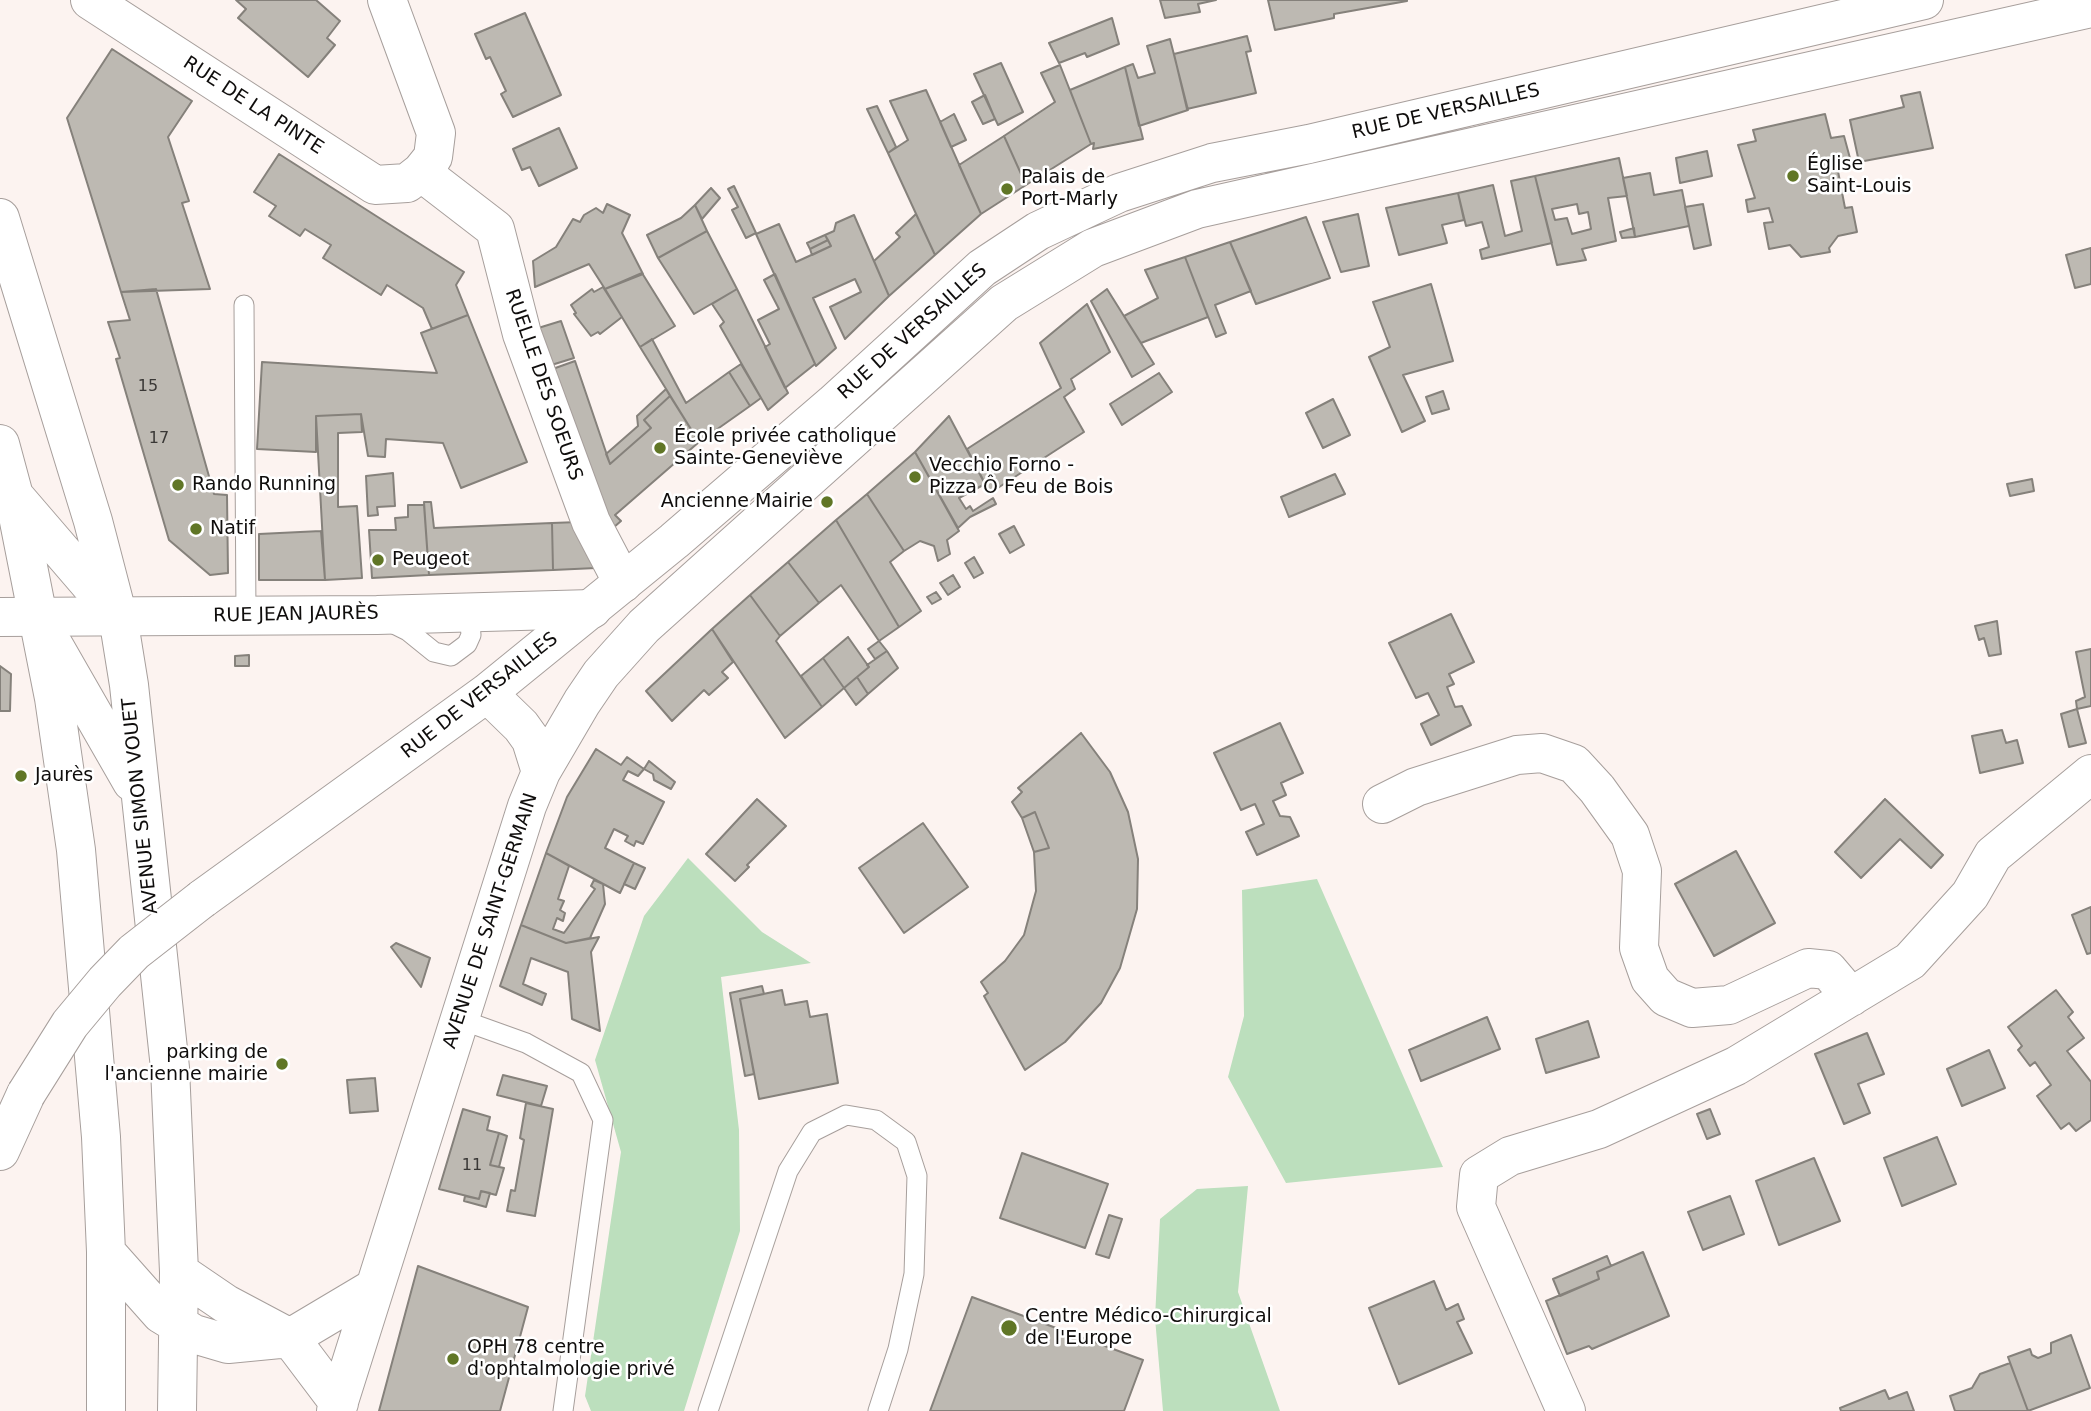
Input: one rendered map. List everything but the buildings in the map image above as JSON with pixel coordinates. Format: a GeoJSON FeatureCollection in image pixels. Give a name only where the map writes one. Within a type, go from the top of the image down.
{"type":"FeatureCollection","features":[{"type":"Feature","properties":{"kind":"main road","name":"RUE DE LA PINTE"},"geometry":{"type":"LineString","coordinates":[[90,0],[375,185],[407,183],[421,172]]}},
{"type":"Feature","properties":{"kind":"main road"},"geometry":{"type":"LineString","coordinates":[[387,0],[436,133],[433,157],[421,172]]}},
{"type":"Feature","properties":{"kind":"main road","name":"RUE DE VERSAILLES"},"geometry":{"type":"LineString","coordinates":[[0,1151],[26,1094],[70,1024],[105,982],[142,945],[487,693],[592,609],[833,404],[982,268],[1038,232],[1090,206],[1212,163],[1309,144],[1924,0]]}},
{"type":"Feature","properties":{"kind":"main road","name":"RUE DE VERSAILLES"},"geometry":{"type":"LineString","coordinates":[[680,593],[1004,303],[1084,253],[1129,232],[1197,209],[1279,188],[2091,8]]}},
{"type":"Feature","properties":{"kind":"main road","name":"RUELLE DES SOEURS"},"geometry":{"type":"LineString","coordinates":[[421,172],[495,229],[522,334],[591,522],[623,583]]}},
{"type":"Feature","properties":{"kind":"main road","name":"AVENUE SIMON VOUET"},"geometry":{"type":"LineString","coordinates":[[0,218],[93,521],[118,617],[129,685],[170,1068],[179,1272],[177,1411]]}},
{"type":"Feature","properties":{"kind":"main road"},"geometry":{"type":"LineString","coordinates":[[0,444],[14,496],[19,617],[54,698],[76,850],[92,1017],[106,1252],[106,1411]]}},
{"type":"Feature","properties":{"kind":"main road"},"geometry":{"type":"LineString","coordinates":[[14,496],[118,617]]}},
{"type":"Feature","properties":{"kind":"main road","name":"AVENUE DE SAINT-GERMAIN"},"geometry":{"type":"LineString","coordinates":[[337,1407],[527,806],[541,772],[601,674],[644,626],[680,593]]}},
{"type":"Feature","properties":{"kind":"main road","name":"RUE JEAN JAURÈS"},"geometry":{"type":"LineString","coordinates":[[19,617],[377,615],[592,609]]}},
{"type":"Feature","properties":{"kind":"main road"},"geometry":{"type":"LineString","coordinates":[[19,617],[140,795]]}},
{"type":"Feature","properties":{"kind":"main road"},"geometry":{"type":"LineString","coordinates":[[487,693],[521,726],[531,740],[541,772]]}},
{"type":"Feature","properties":{"kind":"main road"},"geometry":{"type":"LineString","coordinates":[[1382,804],[1416,787],[1517,755],[1542,753],[1574,764],[1597,789],[1630,835],[1642,871],[1639,948],[1650,979],[1666,997],[1692,1008],[1729,1005],[1808,968],[1828,970],[1851,997]]}},
{"type":"Feature","properties":{"kind":"main road"},"geometry":{"type":"LineString","coordinates":[[1566,1411],[1476,1207],[1479,1175],[1510,1156],[1600,1129],[1736,1066],[1910,961],[1970,895],[1993,855],[2091,774]]}},
{"type":"Feature","properties":{"kind":"main road"},"geometry":{"type":"LineString","coordinates":[[106,1252],[144,1298],[178,1326],[228,1344],[290,1338],[374,1288]]}},
{"type":"Feature","properties":{"kind":"main road"},"geometry":{"type":"LineString","coordinates":[[179,1272],[226,1304],[290,1338],[337,1407]]}},
{"type":"Feature","properties":{"kind":"lane"},"geometry":{"type":"LineString","coordinates":[[244,305],[246,615]]}},
{"type":"Feature","properties":{"kind":"lane"},"geometry":{"type":"LineString","coordinates":[[459,1019],[526,1043],[581,1073],[603,1120],[563,1411]]}},
{"type":"Feature","properties":{"kind":"lane"},"geometry":{"type":"LineString","coordinates":[[708,1411],[788,1171],[812,1132],[846,1115],[876,1120],[906,1142],[917,1176],[914,1274],[898,1349],[878,1411]]}},
{"type":"Feature","properties":{"kind":"green space"},"geometry":{"type":"Polygon","coordinates":[[[688,858],[762,932],[811,963],[721,977],[739,1130],[740,1231],[684,1411],[591,1411],[585,1396],[621,1152],[595,1060],[644,916],[688,858]]]}},
{"type":"Feature","properties":{"kind":"green space"},"geometry":{"type":"Polygon","coordinates":[[[1317,879],[1443,1167],[1286,1183],[1228,1077],[1244,1016],[1242,890],[1317,879]]]}},
{"type":"Feature","properties":{"kind":"green space"},"geometry":{"type":"Polygon","coordinates":[[[1248,1186],[1238,1292],[1280,1411],[1163,1411],[1155,1318],[1160,1219],[1197,1189],[1248,1186]]]}},
{"type":"Feature","properties":{"kind":"place","name":"Église Saint-Louis"},"geometry":{"type":"Point","coordinates":[1793,176]}},
{"type":"Feature","properties":{"kind":"place","name":"Palais de Port-Marly"},"geometry":{"type":"Point","coordinates":[1007,189]}},
{"type":"Feature","properties":{"kind":"place","name":"École privée catholique Sainte-Geneviève"},"geometry":{"type":"Point","coordinates":[660,448]}},
{"type":"Feature","properties":{"kind":"place","name":"Vecchio Forno - Pizza Ô Feu de Bois"},"geometry":{"type":"Point","coordinates":[915,477]}},
{"type":"Feature","properties":{"kind":"place","name":"Rando Running"},"geometry":{"type":"Point","coordinates":[178,485]}},
{"type":"Feature","properties":{"kind":"place","name":"Ancienne Mairie"},"geometry":{"type":"Point","coordinates":[827,502]}},
{"type":"Feature","properties":{"kind":"place","name":"Natif"},"geometry":{"type":"Point","coordinates":[196,529]}},
{"type":"Feature","properties":{"kind":"place","name":"Peugeot"},"geometry":{"type":"Point","coordinates":[378,560]}},
{"type":"Feature","properties":{"kind":"place","name":"Jaurès"},"geometry":{"type":"Point","coordinates":[21,776]}},
{"type":"Feature","properties":{"kind":"place","name":"parking de l'ancienne mairie"},"geometry":{"type":"Point","coordinates":[282,1064]}},
{"type":"Feature","properties":{"kind":"place","name":"Centre Médico-Chirurgical de l'Europe"},"geometry":{"type":"Point","coordinates":[1009,1328]}},
{"type":"Feature","properties":{"kind":"place","name":"OPH 78 centre d'ophtalmologie privé"},"geometry":{"type":"Point","coordinates":[453,1359]}}]}
